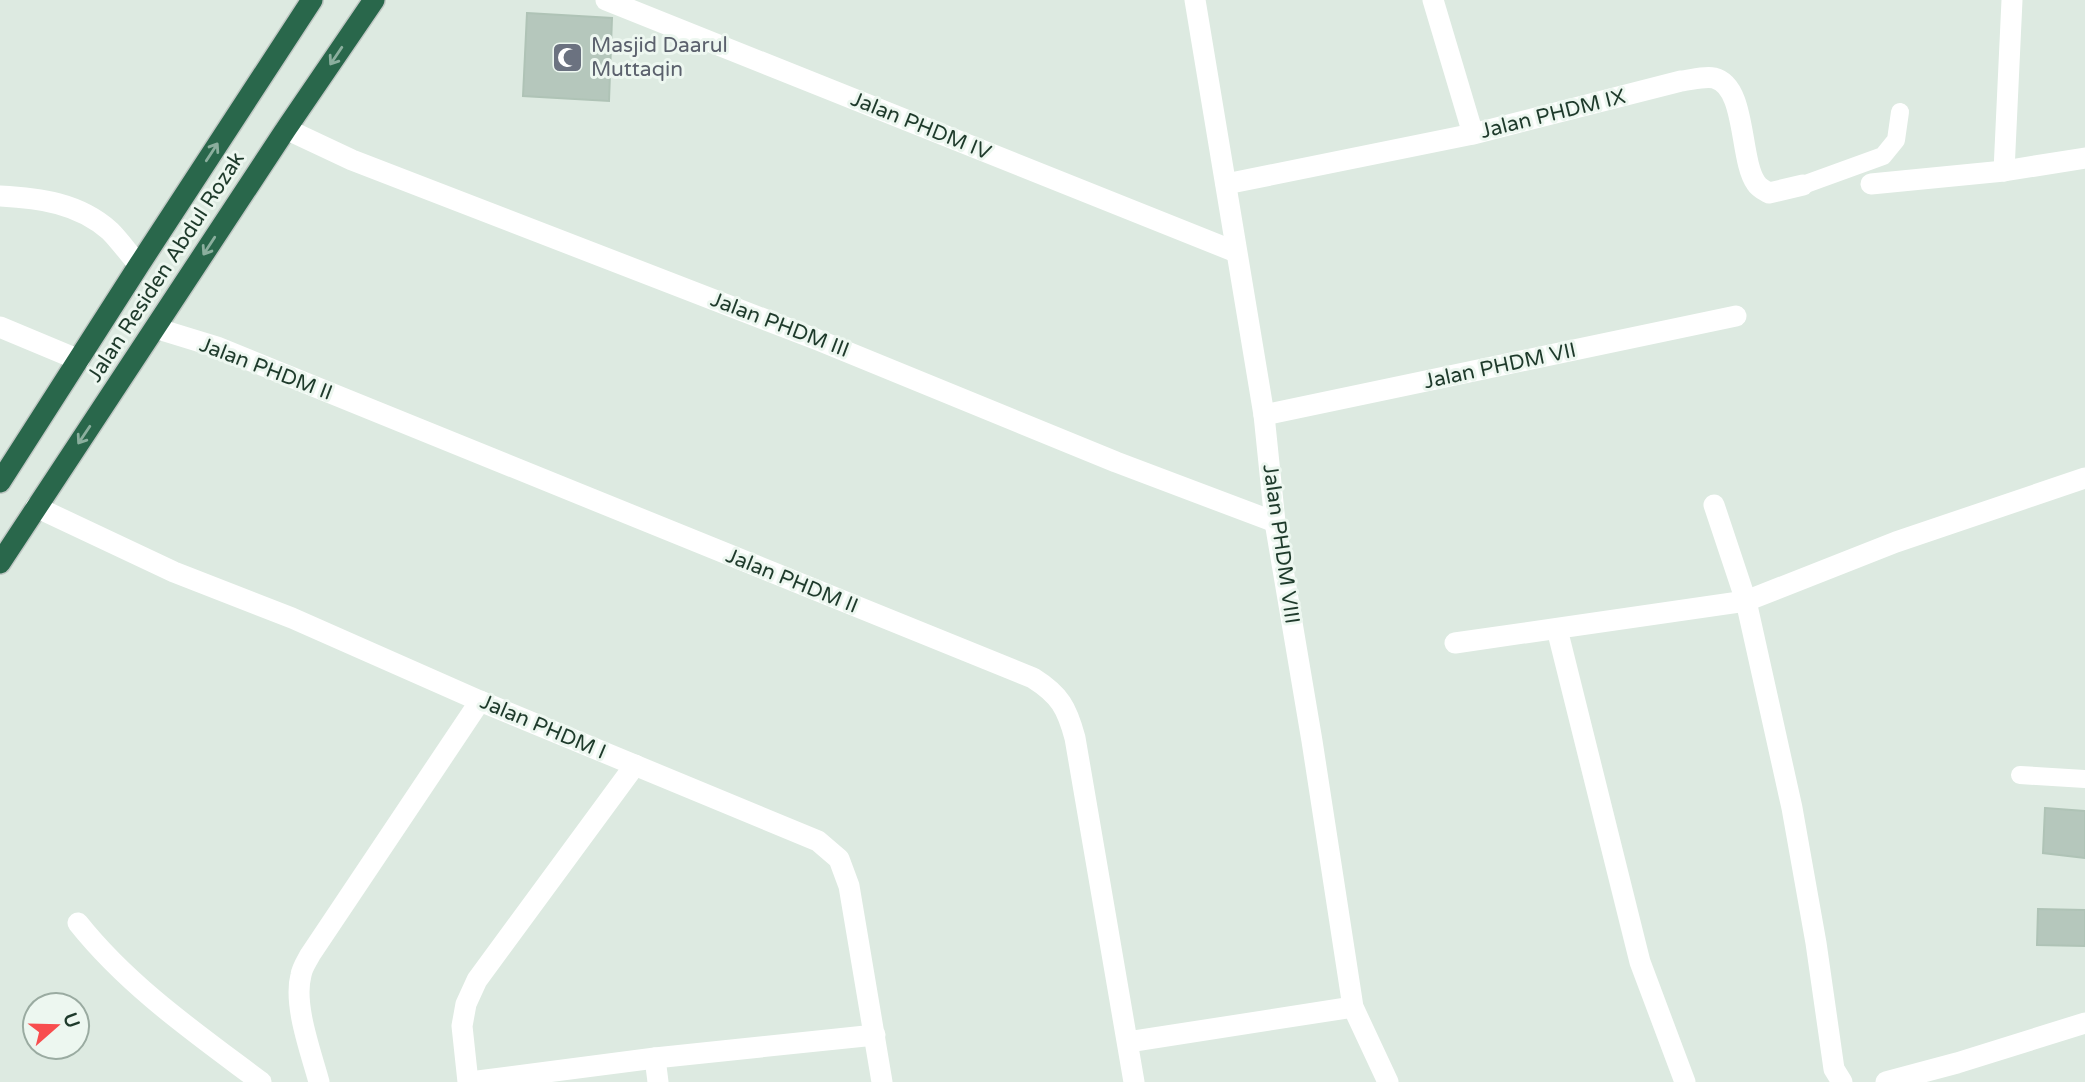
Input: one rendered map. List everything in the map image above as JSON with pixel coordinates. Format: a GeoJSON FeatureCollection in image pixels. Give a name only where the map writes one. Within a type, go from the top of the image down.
{"type":"FeatureCollection","features":[{"type":"Feature","properties":{"kind":"highway","name":"Jalan Residen Abdul Rozak"},"geometry":{"type":"LineString","coordinates":[[0,482],[312,0]]}},
{"type":"Feature","properties":{"kind":"highway","name":"Jalan Residen Abdul Rozak"},"geometry":{"type":"LineString","coordinates":[[0,563],[374,0]]}},
{"type":"Feature","properties":{"kind":"street","name":"Jalan PHDM IV"},"geometry":{"type":"LineString","coordinates":[[606,0],[1236,252]]}},
{"type":"Feature","properties":{"kind":"street","name":"Jalan PHDM VIII"},"geometry":{"type":"LineString","coordinates":[[1195,0],[1264,415],[1275,522],[1353,1007],[1388,1082]]}},
{"type":"Feature","properties":{"kind":"street"},"geometry":{"type":"LineString","coordinates":[[1433,0],[1473,134]]}},
{"type":"Feature","properties":{"kind":"street"},"geometry":{"type":"LineString","coordinates":[[2004,171],[2012,0]]}},
{"type":"Feature","properties":{"kind":"street","name":"Jalan PHDM IX"},"geometry":{"type":"LineString","coordinates":[[1226,184],[1473,134],[1681,81],[1714,78],[1727,86],[1734,96],[1755,182],[1769,193],[1802,185]]}},
{"type":"Feature","properties":{"kind":"street","name":"Jalan PHDM III"},"geometry":{"type":"LineString","coordinates":[[286,129],[352,160],[818,340],[1116,462],[1275,522]]}},
{"type":"Feature","properties":{"kind":"street"},"geometry":{"type":"LineString","coordinates":[[1871,184],[2004,171],[2085,158]]}},
{"type":"Feature","properties":{"kind":"street"},"geometry":{"type":"LineString","coordinates":[[0,197],[36,198],[86,215],[110,231],[139,265]]}},
{"type":"Feature","properties":{"kind":"street","name":"Jalan PHDM VII"},"geometry":{"type":"LineString","coordinates":[[1264,415],[1736,316]]}},
{"type":"Feature","properties":{"kind":"street"},"geometry":{"type":"LineString","coordinates":[[0,327],[79,360]]}},
{"type":"Feature","properties":{"kind":"street","name":"Jalan PHDM II"},"geometry":{"type":"LineString","coordinates":[[155,328],[217,347],[1033,678],[1049,688],[1059,698],[1068,714],[1075,738],[1134,1082]]}},
{"type":"Feature","properties":{"kind":"street"},"geometry":{"type":"LineString","coordinates":[[1455,643],[1746,601],[1896,542],[2085,478]]}},
{"type":"Feature","properties":{"kind":"street"},"geometry":{"type":"LineString","coordinates":[[1714,505],[1746,601],[1792,808],[1816,943],[1834,1069],[1842,1082]]}},
{"type":"Feature","properties":{"kind":"street","name":"Jalan PHDM I"},"geometry":{"type":"LineString","coordinates":[[36,507],[174,572],[292,618],[480,701],[818,841],[839,859],[849,886],[882,1082]]}},
{"type":"Feature","properties":{"kind":"street"},"geometry":{"type":"LineString","coordinates":[[1557,629],[1640,962],[1685,1082]]}},
{"type":"Feature","properties":{"kind":"street"},"geometry":{"type":"LineString","coordinates":[[319,1082],[300,1002],[301,973],[310,955],[480,701]]}},
{"type":"Feature","properties":{"kind":"street"},"geometry":{"type":"LineString","coordinates":[[635,765],[477,980],[466,1004],[461,1026],[469,1082],[655,1058],[874,1035]]}},
{"type":"Feature","properties":{"kind":"street"},"geometry":{"type":"LineString","coordinates":[[78,923],[137,987],[261,1082]]}},
{"type":"Feature","properties":{"kind":"street"},"geometry":{"type":"LineString","coordinates":[[1128,1042],[1353,1007]]}},
{"type":"Feature","properties":{"kind":"street"},"geometry":{"type":"LineString","coordinates":[[1886,1082],[2085,1023]]}},
{"type":"Feature","properties":{"kind":"street"},"geometry":{"type":"LineString","coordinates":[[655,1058],[658,1082]]}},
{"type":"Feature","properties":{"kind":"lane"},"geometry":{"type":"LineString","coordinates":[[1802,185],[1883,156],[1896,140],[1900,112]]}},
{"type":"Feature","properties":{"kind":"lane"},"geometry":{"type":"LineString","coordinates":[[2020,775],[2085,779]]}},
{"type":"Feature","properties":{"kind":"building","name":"Masjid Daarul Muttaqin"},"geometry":{"type":"Polygon","coordinates":[[[527,13],[612,18],[609,101],[523,96],[527,13]]]}},
{"type":"Feature","properties":{"kind":"building"},"geometry":{"type":"Polygon","coordinates":[[[2045,808],[2085,811],[2085,858],[2043,853],[2045,808]]]}},
{"type":"Feature","properties":{"kind":"building"},"geometry":{"type":"Polygon","coordinates":[[[2038,909],[2085,910],[2085,946],[2037,945],[2038,909]]]}},
{"type":"Feature","properties":{"kind":"place","name":"Masjid Daarul Muttaqin"},"geometry":{"type":"Point","coordinates":[568,57]}}]}
